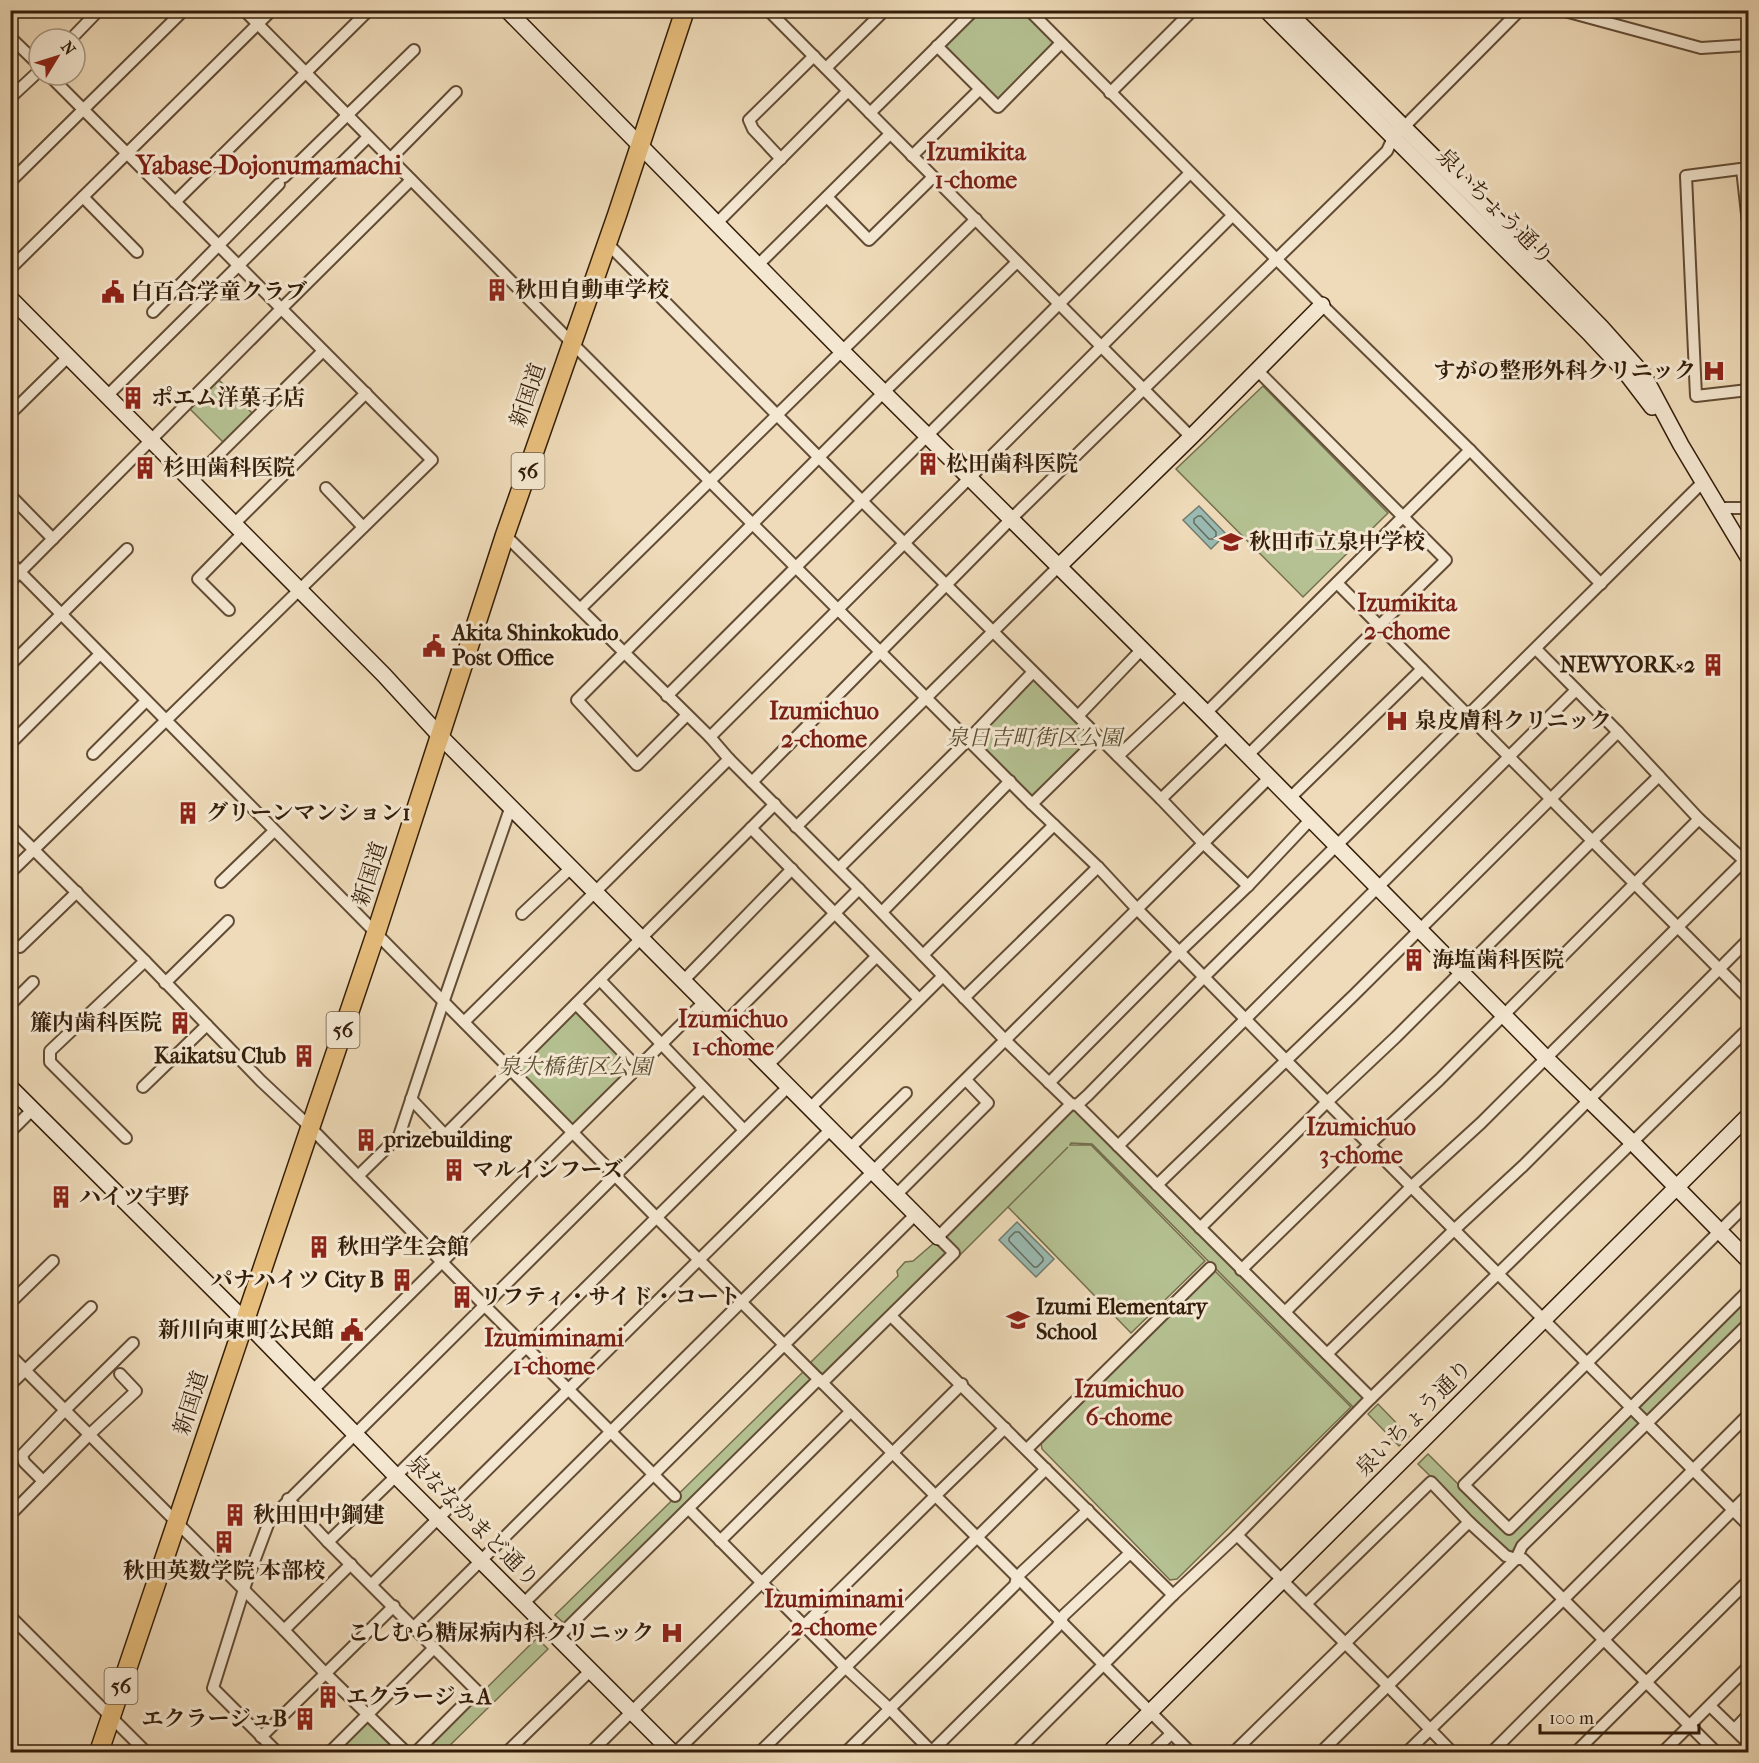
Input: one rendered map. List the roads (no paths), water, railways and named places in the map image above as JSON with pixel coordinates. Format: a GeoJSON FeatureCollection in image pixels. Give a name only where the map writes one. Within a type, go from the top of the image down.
{"type":"FeatureCollection","features":[{"type":"Feature","properties":{"kind":"main road","name":"新国道"},"geometry":{"type":"LineString","coordinates":[[99,1752],[376,933],[505,535],[685,10]]}},
{"type":"Feature","properties":{"kind":"street"},"geometry":{"type":"LineString","coordinates":[[83,27],[99,10]]}},
{"type":"Feature","properties":{"kind":"street"},"geometry":{"type":"LineString","coordinates":[[10,182],[184,10]]}},
{"type":"Feature","properties":{"kind":"street"},"geometry":{"type":"LineString","coordinates":[[244,10],[572,343],[1032,804],[1098,867],[1179,952],[1749,1525]]}},
{"type":"Feature","properties":{"kind":"street"},"geometry":{"type":"LineString","coordinates":[[10,269],[272,10]]}},
{"type":"Feature","properties":{"kind":"street"},"geometry":{"type":"LineString","coordinates":[[175,202],[369,10]]}},
{"type":"Feature","properties":{"kind":"street"},"geometry":{"type":"LineString","coordinates":[[507,10],[883,393],[1248,755],[1504,1016],[1749,1260]]}},
{"type":"Feature","properties":{"kind":"street"},"geometry":{"type":"LineString","coordinates":[[768,10],[1191,437]]}},
{"type":"Feature","properties":{"kind":"street"},"geometry":{"type":"LineString","coordinates":[[826,68],[885,10]]}},
{"type":"Feature","properties":{"kind":"street"},"geometry":{"type":"LineString","coordinates":[[870,113],[974,10]]}},
{"type":"Feature","properties":{"kind":"street"},"geometry":{"type":"LineString","coordinates":[[1029,10],[1601,584]]}},
{"type":"Feature","properties":{"kind":"street"},"geometry":{"type":"LineString","coordinates":[[1110,93],[1193,10]]}},
{"type":"Feature","properties":{"kind":"street","name":"泉いちょう通り"},"geometry":{"type":"LineString","coordinates":[[1266,10],[1398,133]]}},
{"type":"Feature","properties":{"kind":"street","name":"泉いちょう通り"},"geometry":{"type":"LineString","coordinates":[[1286,10],[1398,133],[1623,369],[1681,445],[1749,557]]}},
{"type":"Feature","properties":{"kind":"street"},"geometry":{"type":"LineString","coordinates":[[752,782],[1011,519],[1387,152],[1398,133],[1520,10]]}},
{"type":"Feature","properties":{"kind":"street"},"geometry":{"type":"LineString","coordinates":[[1561,10],[1701,48],[1749,45]]}},
{"type":"Feature","properties":{"kind":"street"},"geometry":{"type":"LineString","coordinates":[[10,37],[27,53]]}},
{"type":"Feature","properties":{"kind":"street"},"geometry":{"type":"LineString","coordinates":[[937,46],[998,107],[1061,44]]}},
{"type":"Feature","properties":{"kind":"street"},"geometry":{"type":"LineString","coordinates":[[153,312],[414,50]]}},
{"type":"Feature","properties":{"kind":"street"},"geometry":{"type":"LineString","coordinates":[[781,159],[753,129],[749,120],[814,56]]}},
{"type":"Feature","properties":{"kind":"street"},"geometry":{"type":"LineString","coordinates":[[10,98],[27,82]]}},
{"type":"Feature","properties":{"kind":"street"},"geometry":{"type":"LineString","coordinates":[[10,873],[432,460],[61,87]]}},
{"type":"Feature","properties":{"kind":"street"},"geometry":{"type":"LineString","coordinates":[[912,156],[980,89]]}},
{"type":"Feature","properties":{"kind":"street"},"geometry":{"type":"LineString","coordinates":[[716,224],[848,91]]}},
{"type":"Feature","properties":{"kind":"street"},"geometry":{"type":"LineString","coordinates":[[390,159],[456,92]]}},
{"type":"Feature","properties":{"kind":"street"},"geometry":{"type":"LineString","coordinates":[[758,266],[890,134]]}},
{"type":"Feature","properties":{"kind":"street"},"geometry":{"type":"LineString","coordinates":[[107,396],[368,137]]}},
{"type":"Feature","properties":{"kind":"street"},"geometry":{"type":"LineString","coordinates":[[1749,223],[1745,169],[1686,176],[1696,396],[1749,390]]}},
{"type":"Feature","properties":{"kind":"street"},"geometry":{"type":"LineString","coordinates":[[667,696],[1190,173]]}},
{"type":"Feature","properties":{"kind":"street"},"geometry":{"type":"LineString","coordinates":[[827,197],[870,240],[933,177]]}},
{"type":"Feature","properties":{"kind":"street"},"geometry":{"type":"LineString","coordinates":[[10,582],[411,180]]}},
{"type":"Feature","properties":{"kind":"street"},"geometry":{"type":"LineString","coordinates":[[83,197],[137,252]]}},
{"type":"Feature","properties":{"kind":"street"},"geometry":{"type":"LineString","coordinates":[[710,737],[1232,216]]}},
{"type":"Feature","properties":{"kind":"street"},"geometry":{"type":"LineString","coordinates":[[581,608],[976,219]]}},
{"type":"Feature","properties":{"kind":"street"},"geometry":{"type":"LineString","coordinates":[[607,243],[1248,886]]}},
{"type":"Feature","properties":{"kind":"street"},"geometry":{"type":"LineString","coordinates":[[687,715],[637,765],[577,700],[1017,262]]}},
{"type":"Feature","properties":{"kind":"street"},"geometry":{"type":"LineString","coordinates":[[10,298],[384,675],[440,736],[954,1253],[557,1638]]}},
{"type":"Feature","properties":{"kind":"street"},"geometry":{"type":"LineString","coordinates":[[796,827],[1322,305]]}},
{"type":"Feature","properties":{"kind":"street"},"geometry":{"type":"LineString","coordinates":[[192,481],[323,351]]}},
{"type":"Feature","properties":{"kind":"street"},"geometry":{"type":"LineString","coordinates":[[10,414],[68,357]]}},
{"type":"Feature","properties":{"kind":"street"},"geometry":{"type":"LineString","coordinates":[[1248,755],[1446,560],[1257,370]]}},
{"type":"Feature","properties":{"kind":"street"},"geometry":{"type":"LineString","coordinates":[[229,610],[198,579],[238,529],[366,393]]}},
{"type":"Feature","properties":{"kind":"street"},"geometry":{"type":"LineString","coordinates":[[1206,713],[1470,450]]}},
{"type":"Feature","properties":{"kind":"street"},"geometry":{"type":"LineString","coordinates":[[938,1237],[1469,716],[1703,482]]}},
{"type":"Feature","properties":{"kind":"street"},"geometry":{"type":"LineString","coordinates":[[326,488],[363,527]]}},
{"type":"Feature","properties":{"kind":"street"},"geometry":{"type":"LineString","coordinates":[[10,495],[53,539]]}},
{"type":"Feature","properties":{"kind":"street"},"geometry":{"type":"LineString","coordinates":[[1720,508],[1749,508]]}},
{"type":"Feature","properties":{"kind":"street"},"geometry":{"type":"LineString","coordinates":[[505,535],[710,737],[1005,1040],[1118,1146],[1371,1398]]}},
{"type":"Feature","properties":{"kind":"street"},"geometry":{"type":"LineString","coordinates":[[10,665],[127,549]]}},
{"type":"Feature","properties":{"kind":"street"},"geometry":{"type":"LineString","coordinates":[[10,562],[656,1217],[1190,1752]]}},
{"type":"Feature","properties":{"kind":"street"},"geometry":{"type":"LineString","coordinates":[[1337,583],[1749,998]]}},
{"type":"Feature","properties":{"kind":"street"},"geometry":{"type":"LineString","coordinates":[[1078,716],[1142,649]]}},
{"type":"Feature","properties":{"kind":"street"},"geometry":{"type":"LineString","coordinates":[[1285,1312],[1747,861],[1699,819],[1536,649]]}},
{"type":"Feature","properties":{"kind":"street"},"geometry":{"type":"LineString","coordinates":[[10,744],[100,654]]}},
{"type":"Feature","properties":{"kind":"street"},"geometry":{"type":"LineString","coordinates":[[1290,798],[1422,669]]}},
{"type":"Feature","properties":{"kind":"street"},"geometry":{"type":"LineString","coordinates":[[839,868],[1033,672]]}},
{"type":"Feature","properties":{"kind":"street"},"geometry":{"type":"LineString","coordinates":[[1118,1146],[1576,690]]}},
{"type":"Feature","properties":{"kind":"street"},"geometry":{"type":"LineString","coordinates":[[1118,756],[1185,693]]}},
{"type":"Feature","properties":{"kind":"street"},"geometry":{"type":"LineString","coordinates":[[93,754],[146,701]]}},
{"type":"Feature","properties":{"kind":"street"},"geometry":{"type":"LineString","coordinates":[[1157,1185],[1354,996],[1618,732]]}},
{"type":"Feature","properties":{"kind":"street"},"geometry":{"type":"LineString","coordinates":[[1161,799],[1227,735]]}},
{"type":"Feature","properties":{"kind":"street"},"geometry":{"type":"LineString","coordinates":[[1032,804],[1099,738]]}},
{"type":"Feature","properties":{"kind":"street"},"geometry":{"type":"LineString","coordinates":[[464,1022],[729,759]]}},
{"type":"Feature","properties":{"kind":"street"},"geometry":{"type":"LineString","coordinates":[[1200,1228],[1659,776]]}},
{"type":"Feature","properties":{"kind":"street"},"geometry":{"type":"LineString","coordinates":[[414,1627],[1269,778]]}},
{"type":"Feature","properties":{"kind":"street"},"geometry":{"type":"LineString","coordinates":[[882,912],[1010,781]]}},
{"type":"Feature","properties":{"kind":"street"},"geometry":{"type":"LineString","coordinates":[[411,1099],[445,1135],[775,804]]}},
{"type":"Feature","properties":{"kind":"street"},"geometry":{"type":"LineString","coordinates":[[358,1176],[399,1136],[511,806]]}},
{"type":"Feature","properties":{"kind":"street"},"geometry":{"type":"LineString","coordinates":[[1049,1083],[1248,886],[1311,819]]}},
{"type":"Feature","properties":{"kind":"street"},"geometry":{"type":"LineString","coordinates":[[1241,1270],[1504,1016],[1699,819]]}},
{"type":"Feature","properties":{"kind":"street"},"geometry":{"type":"LineString","coordinates":[[923,955],[1054,825]]}},
{"type":"Feature","properties":{"kind":"street"},"geometry":{"type":"LineString","coordinates":[[10,826],[675,1496]]}},
{"type":"Feature","properties":{"kind":"street"},"geometry":{"type":"LineString","coordinates":[[751,828],[919,999]]}},
{"type":"Feature","properties":{"kind":"street"},"geometry":{"type":"LineString","coordinates":[[221,882],[274,831]]}},
{"type":"Feature","properties":{"kind":"street"},"geometry":{"type":"LineString","coordinates":[[522,914],[572,867]]}},
{"type":"Feature","properties":{"kind":"street"},"geometry":{"type":"LineString","coordinates":[[964,998],[1098,867]]}},
{"type":"Feature","properties":{"kind":"street"},"geometry":{"type":"LineString","coordinates":[[684,980],[792,869]]}},
{"type":"Feature","properties":{"kind":"street"},"geometry":{"type":"LineString","coordinates":[[726,1022],[859,889]]}},
{"type":"Feature","properties":{"kind":"street"},"geometry":{"type":"LineString","coordinates":[[20,947],[76,892]]}},
{"type":"Feature","properties":{"kind":"street"},"geometry":{"type":"LineString","coordinates":[[165,983],[228,921]]}},
{"type":"Feature","properties":{"kind":"street"},"geometry":{"type":"LineString","coordinates":[[1327,1354],[1523,1166],[1749,940]]}},
{"type":"Feature","properties":{"kind":"street"},"geometry":{"type":"LineString","coordinates":[[768,1065],[876,957]]}},
{"type":"Feature","properties":{"kind":"street"},"geometry":{"type":"LineString","coordinates":[[126,1138],[50,1062],[50,1051],[145,961]]}},
{"type":"Feature","properties":{"kind":"street"},"geometry":{"type":"LineString","coordinates":[[810,1108],[943,976]]}},
{"type":"Feature","properties":{"kind":"street"},"geometry":{"type":"LineString","coordinates":[[600,980],[744,1130]]}},
{"type":"Feature","properties":{"kind":"street"},"geometry":{"type":"LineString","coordinates":[[10,1005],[33,982]]}},
{"type":"Feature","properties":{"kind":"street"},"geometry":{"type":"LineString","coordinates":[[312,1391],[705,1001]]}},
{"type":"Feature","properties":{"kind":"street"},"geometry":{"type":"LineString","coordinates":[[576,1004],[637,1067]]}},
{"type":"Feature","properties":{"kind":"street"},"geometry":{"type":"LineString","coordinates":[[143,1087],[207,1025]]}},
{"type":"Feature","properties":{"kind":"street"},"geometry":{"type":"LineString","coordinates":[[1016,1752],[1173,1595],[1237,1535],[1371,1398],[1749,1029]]}},
{"type":"Feature","properties":{"kind":"street"},"geometry":{"type":"LineString","coordinates":[[896,1195],[988,1103],[966,1080]]}},
{"type":"Feature","properties":{"kind":"street"},"geometry":{"type":"LineString","coordinates":[[328,1542],[789,1086]]}},
{"type":"Feature","properties":{"kind":"street","name":"泉ななかまど通り"},"geometry":{"type":"LineString","coordinates":[[10,1087],[244,1320],[523,1604],[674,1752]]}},
{"type":"Feature","properties":{"kind":"street"},"geometry":{"type":"LineString","coordinates":[[277,1752],[213,1688],[244,1589],[270,1519],[703,1088]]}},
{"type":"Feature","properties":{"kind":"street"},"geometry":{"type":"LineString","coordinates":[[850,1148],[906,1093]]}},
{"type":"Feature","properties":{"kind":"street"},"geometry":{"type":"LineString","coordinates":[[10,1132],[33,1109]]}},
{"type":"Feature","properties":{"kind":"street","name":"泉いちょう通り"},"geometry":{"type":"LineString","coordinates":[[1110,1752],[1749,1116]]}},
{"type":"Feature","properties":{"kind":"street"},"geometry":{"type":"LineString","coordinates":[[372,1584],[831,1129]]}},
{"type":"Feature","properties":{"kind":"street"},"geometry":{"type":"LineString","coordinates":[[1749,1203],[1464,1485],[1509,1529],[1749,1291]]}},
{"type":"Feature","properties":{"kind":"street"},"geometry":{"type":"LineString","coordinates":[[523,1604],[916,1214]]}},
{"type":"Feature","properties":{"kind":"street"},"geometry":{"type":"LineString","coordinates":[[10,1303],[53,1261]]}},
{"type":"Feature","properties":{"kind":"street"},"geometry":{"type":"LineString","coordinates":[[1027,1449],[1210,1268]]}},
{"type":"Feature","properties":{"kind":"street"},"geometry":{"type":"LineString","coordinates":[[10,1385],[91,1307]]}},
{"type":"Feature","properties":{"kind":"street"},"geometry":{"type":"LineString","coordinates":[[891,1316],[1173,1595]]}},
{"type":"Feature","properties":{"kind":"street"},"geometry":{"type":"LineString","coordinates":[[1322,1752],[1516,1559],[1522,1546],[1749,1324]]}},
{"type":"Feature","properties":{"kind":"street"},"geometry":{"type":"LineString","coordinates":[[43,1481],[24,1462],[22,1455],[133,1343]]}},
{"type":"Feature","properties":{"kind":"street"},"geometry":{"type":"LineString","coordinates":[[10,1355],[406,1752]]}},
{"type":"Feature","properties":{"kind":"street"},"geometry":{"type":"LineString","coordinates":[[10,1515],[136,1391],[120,1374]]}},
{"type":"Feature","properties":{"kind":"street"},"geometry":{"type":"LineString","coordinates":[[591,1752],[962,1384]]}},
{"type":"Feature","properties":{"kind":"street"},"geometry":{"type":"LineString","coordinates":[[720,1541],[850,1412]]}},
{"type":"Feature","properties":{"kind":"street"},"geometry":{"type":"LineString","coordinates":[[1407,1752],[1749,1415]]}},
{"type":"Feature","properties":{"kind":"street"},"geometry":{"type":"LineString","coordinates":[[674,1752],[1005,1428]]}},
{"type":"Feature","properties":{"kind":"street"},"geometry":{"type":"LineString","coordinates":[[760,1752],[1046,1469]]}},
{"type":"Feature","properties":{"kind":"street"},"geometry":{"type":"LineString","coordinates":[[1306,1604],[1431,1482],[1506,1556],[1523,1559],[1716,1752]]}},
{"type":"Feature","properties":{"kind":"street"},"geometry":{"type":"LineString","coordinates":[[1492,1752],[1749,1495]]}},
{"type":"Feature","properties":{"kind":"street"},"geometry":{"type":"LineString","coordinates":[[288,1499],[477,1691],[416,1752]]}},
{"type":"Feature","properties":{"kind":"street"},"geometry":{"type":"LineString","coordinates":[[689,1509],[932,1752],[1130,1553]]}},
{"type":"Feature","properties":{"kind":"street"},"geometry":{"type":"LineString","coordinates":[[846,1752],[1015,1584],[1017,1577],[1088,1510]]}},
{"type":"Feature","properties":{"kind":"street"},"geometry":{"type":"LineString","coordinates":[[1234,1752],[1469,1521]]}},
{"type":"Feature","properties":{"kind":"street"},"geometry":{"type":"LineString","coordinates":[[1237,1535],[1452,1752]]}},
{"type":"Feature","properties":{"kind":"street"},"geometry":{"type":"LineString","coordinates":[[284,1629],[351,1564]]}},
{"type":"Feature","properties":{"kind":"street"},"geometry":{"type":"LineString","coordinates":[[1576,1752],[1749,1581]]}},
{"type":"Feature","properties":{"kind":"street"},"geometry":{"type":"LineString","coordinates":[[261,1737],[394,1606]]}},
{"type":"Feature","properties":{"kind":"street"},"geometry":{"type":"LineString","coordinates":[[10,1616],[146,1752]]}},
{"type":"Feature","properties":{"kind":"street"},"geometry":{"type":"LineString","coordinates":[[330,1752],[434,1648]]}},
{"type":"Feature","properties":{"kind":"street"},"geometry":{"type":"LineString","coordinates":[[1663,1752],[1749,1667]]}},
{"type":"Feature","properties":{"kind":"street"},"geometry":{"type":"LineString","coordinates":[[507,1752],[590,1671]]}},
{"type":"Feature","properties":{"kind":"street"},"geometry":{"type":"LineString","coordinates":[[1710,1706],[1749,1743]]}},
{"type":"Feature","properties":{"kind":"street"},"geometry":{"type":"LineString","coordinates":[[1735,1729],[1749,1715]]}},
{"type":"Feature","properties":{"kind":"street"},"geometry":{"type":"LineString","coordinates":[[1152,1752],[1171,1734]]}},
{"type":"Feature","properties":{"kind":"water"},"geometry":{"type":"Polygon","coordinates":[[[1199,506],[1226,534],[1211,549],[1183,520],[1199,506]]]}},
{"type":"Feature","properties":{"kind":"water"},"geometry":{"type":"Polygon","coordinates":[[[1017,1222],[1054,1259],[1036,1277],[999,1240],[1017,1222]]]}},
{"type":"Feature","properties":{"kind":"place","name":"秋田自動車学校"},"geometry":{"type":"Point","coordinates":[497,290]}},
{"type":"Feature","properties":{"kind":"place","name":"白百合学童クラブ"},"geometry":{"type":"Point","coordinates":[113,292]}},
{"type":"Feature","properties":{"kind":"place","name":"すがの整形外科クリニック"},"geometry":{"type":"Point","coordinates":[1714,371]}},
{"type":"Feature","properties":{"kind":"place","name":"ポエム洋菓子店"},"geometry":{"type":"Point","coordinates":[133,398]}},
{"type":"Feature","properties":{"kind":"place","name":"松田歯科医院"},"geometry":{"type":"Point","coordinates":[928,464]}},
{"type":"Feature","properties":{"kind":"place","name":"杉田歯科医院"},"geometry":{"type":"Point","coordinates":[145,468]}},
{"type":"Feature","properties":{"kind":"place","name":"秋田市立泉中学校"},"geometry":{"type":"Point","coordinates":[1231,542]}},
{"type":"Feature","properties":{"kind":"place","name":"Akita Shinkokudo Post Office"},"geometry":{"type":"Point","coordinates":[434,646]}},
{"type":"Feature","properties":{"kind":"place","name":"NEWYORK×2"},"geometry":{"type":"Point","coordinates":[1713,665]}},
{"type":"Feature","properties":{"kind":"place","name":"泉皮膚科クリニック"},"geometry":{"type":"Point","coordinates":[1397,721]}},
{"type":"Feature","properties":{"kind":"place","name":"グリーンマンション1"},"geometry":{"type":"Point","coordinates":[188,813]}},
{"type":"Feature","properties":{"kind":"place","name":"海塩歯科医院"},"geometry":{"type":"Point","coordinates":[1414,960]}},
{"type":"Feature","properties":{"kind":"place","name":"簾内歯科医院"},"geometry":{"type":"Point","coordinates":[180,1023]}},
{"type":"Feature","properties":{"kind":"place","name":"Kaikatsu Club"},"geometry":{"type":"Point","coordinates":[304,1056]}},
{"type":"Feature","properties":{"kind":"place","name":"prizebuilding"},"geometry":{"type":"Point","coordinates":[366,1140]}},
{"type":"Feature","properties":{"kind":"place","name":"マルイシフーズ"},"geometry":{"type":"Point","coordinates":[454,1170]}},
{"type":"Feature","properties":{"kind":"place","name":"ハイツ宇野"},"geometry":{"type":"Point","coordinates":[61,1197]}},
{"type":"Feature","properties":{"kind":"place","name":"秋田学生会館"},"geometry":{"type":"Point","coordinates":[319,1247]}},
{"type":"Feature","properties":{"kind":"place","name":"パナハイツ City B"},"geometry":{"type":"Point","coordinates":[402,1280]}},
{"type":"Feature","properties":{"kind":"place","name":"リフティ・サイド・コート"},"geometry":{"type":"Point","coordinates":[462,1297]}},
{"type":"Feature","properties":{"kind":"place","name":"Izumi Elementary School"},"geometry":{"type":"Point","coordinates":[1018,1320]}},
{"type":"Feature","properties":{"kind":"place","name":"新川向東町公民館"},"geometry":{"type":"Point","coordinates":[352,1330]}},
{"type":"Feature","properties":{"kind":"place","name":"秋田田中鋼建"},"geometry":{"type":"Point","coordinates":[235,1515]}},
{"type":"Feature","properties":{"kind":"place","name":"秋田英数学院 本部校"},"geometry":{"type":"Point","coordinates":[224,1542]}},
{"type":"Feature","properties":{"kind":"place","name":"こしむら糖尿病内科クリニック"},"geometry":{"type":"Point","coordinates":[672,1633]}},
{"type":"Feature","properties":{"kind":"place","name":"エクラージュA"},"geometry":{"type":"Point","coordinates":[328,1697]}},
{"type":"Feature","properties":{"kind":"place","name":"エクラージュB"},"geometry":{"type":"Point","coordinates":[305,1719]}},
{"type":"Feature","properties":{"kind":"district","name":"Yabase-Dojonumamachi"},"geometry":{"type":"Point","coordinates":[269,165]}},
{"type":"Feature","properties":{"kind":"district","name":"Izumikita 1-chome"},"geometry":{"type":"Point","coordinates":[976,166]}},
{"type":"Feature","properties":{"kind":"district","name":"Izumikita 2-chome"},"geometry":{"type":"Point","coordinates":[1407,617]}},
{"type":"Feature","properties":{"kind":"district","name":"Izumichuo 2-chome"},"geometry":{"type":"Point","coordinates":[824,725]}},
{"type":"Feature","properties":{"kind":"district","name":"Izumichuo 1-chome"},"geometry":{"type":"Point","coordinates":[733,1033]}},
{"type":"Feature","properties":{"kind":"district","name":"Izumichuo 3-chome"},"geometry":{"type":"Point","coordinates":[1361,1141]}},
{"type":"Feature","properties":{"kind":"district","name":"Izumiminami 1-chome"},"geometry":{"type":"Point","coordinates":[554,1352]}},
{"type":"Feature","properties":{"kind":"district","name":"Izumichuo 6-chome"},"geometry":{"type":"Point","coordinates":[1129,1403]}},
{"type":"Feature","properties":{"kind":"district","name":"Izumiminami 2-chome"},"geometry":{"type":"Point","coordinates":[834,1613]}},
{"type":"Feature","properties":{"kind":"park label","name":"泉日吉町街区公園"},"geometry":{"type":"Point","coordinates":[1034,738]}},
{"type":"Feature","properties":{"kind":"park label","name":"泉大橋街区公園"},"geometry":{"type":"Point","coordinates":[575,1067]}}]}
